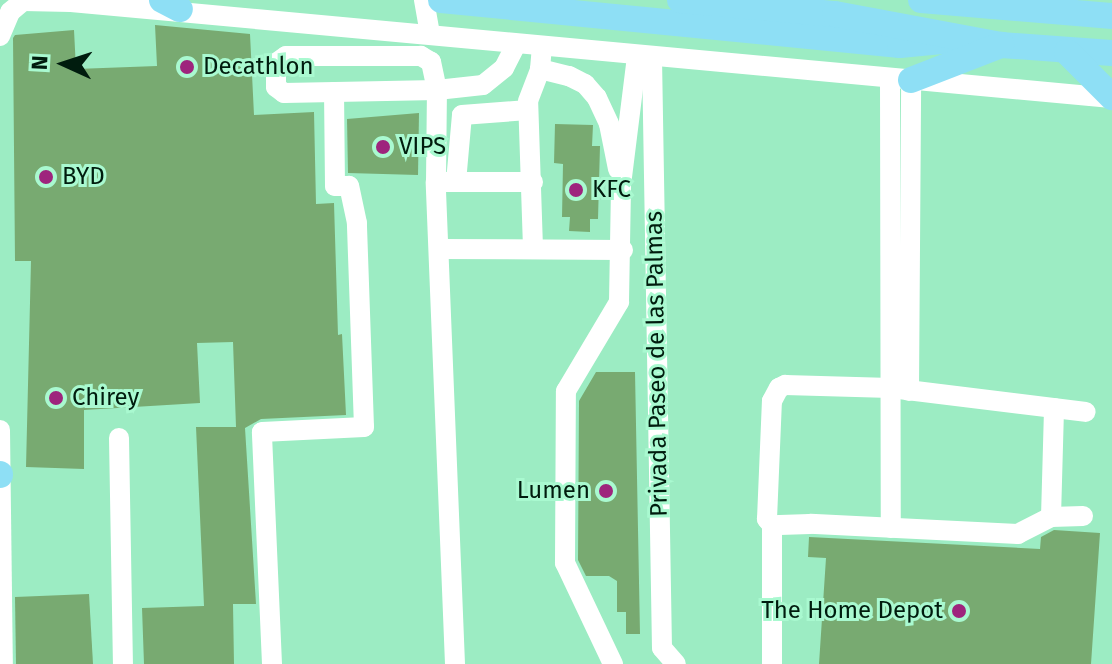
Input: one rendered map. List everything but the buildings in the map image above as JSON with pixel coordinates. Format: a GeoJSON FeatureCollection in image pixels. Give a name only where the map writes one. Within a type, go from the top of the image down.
{"type":"FeatureCollection","features":[{"type":"Feature","properties":{"kind":"main road"},"geometry":{"type":"LineString","coordinates":[[443,0],[900,45],[963,39]]}},
{"type":"Feature","properties":{"kind":"main road"},"geometry":{"type":"LineString","coordinates":[[680,0],[835,14],[1001,45],[1112,53]]}},
{"type":"Feature","properties":{"kind":"main road"},"geometry":{"type":"LineString","coordinates":[[921,0],[1112,16]]}},
{"type":"Feature","properties":{"kind":"main road"},"geometry":{"type":"LineString","coordinates":[[975,0],[1014,8]]}},
{"type":"Feature","properties":{"kind":"main road"},"geometry":{"type":"LineString","coordinates":[[900,80],[1001,45]]}},
{"type":"Feature","properties":{"kind":"main road"},"geometry":{"type":"LineString","coordinates":[[1067,52],[1112,98]]}},
{"type":"Feature","properties":{"kind":"street"},"geometry":{"type":"LineString","coordinates":[[424,0],[440,35]]}},
{"type":"Feature","properties":{"kind":"street"},"geometry":{"type":"LineString","coordinates":[[440,35],[443,0]]}},
{"type":"Feature","properties":{"kind":"street"},"geometry":{"type":"LineString","coordinates":[[0,36],[10,12],[23,1],[171,5],[542,47],[1112,98]]}},
{"type":"Feature","properties":{"kind":"street"},"geometry":{"type":"LineString","coordinates":[[446,182],[437,90],[431,62],[421,56],[279,57],[276,63],[279,91],[437,90],[483,85],[504,68],[516,44]]}},
{"type":"Feature","properties":{"kind":"street"},"geometry":{"type":"LineString","coordinates":[[533,248],[528,110],[531,89],[540,69],[542,47]]}},
{"type":"Feature","properties":{"kind":"street"},"geometry":{"type":"LineString","coordinates":[[621,185],[644,57]]}},
{"type":"Feature","properties":{"kind":"street","name":"Privada Paseo de las Palmas"},"geometry":{"type":"LineString","coordinates":[[644,57],[662,648],[676,664]]}},
{"type":"Feature","properties":{"kind":"street"},"geometry":{"type":"LineString","coordinates":[[540,69],[569,76],[585,84],[597,98],[609,124],[621,185],[623,250],[619,302],[566,391],[565,563],[613,664]]}},
{"type":"Feature","properties":{"kind":"street"},"geometry":{"type":"LineString","coordinates":[[891,528],[900,390],[900,80]]}},
{"type":"Feature","properties":{"kind":"street"},"geometry":{"type":"LineString","coordinates":[[272,664],[262,432],[364,427],[357,223],[349,186],[335,186],[334,92]]}},
{"type":"Feature","properties":{"kind":"street"},"geometry":{"type":"LineString","coordinates":[[455,664],[439,249],[446,182],[462,115],[528,110]]}},
{"type":"Feature","properties":{"kind":"street"},"geometry":{"type":"LineString","coordinates":[[446,182],[533,182]]}},
{"type":"Feature","properties":{"kind":"street"},"geometry":{"type":"LineString","coordinates":[[439,249],[623,250]]}},
{"type":"Feature","properties":{"kind":"street"},"geometry":{"type":"LineString","coordinates":[[772,664],[772,525],[767,519],[772,401],[779,388],[785,385],[900,390],[1086,412]]}},
{"type":"Feature","properties":{"kind":"street"},"geometry":{"type":"LineString","coordinates":[[1051,517],[1054,408]]}},
{"type":"Feature","properties":{"kind":"street"},"geometry":{"type":"LineString","coordinates":[[0,430],[3,664]]}},
{"type":"Feature","properties":{"kind":"street"},"geometry":{"type":"LineString","coordinates":[[119,438],[123,664]]}},
{"type":"Feature","properties":{"kind":"street"},"geometry":{"type":"LineString","coordinates":[[772,525],[1018,534],[1051,517],[1083,516]]}},
{"type":"Feature","properties":{"kind":"place","name":"Decathlon"},"geometry":{"type":"Point","coordinates":[187,67]}},
{"type":"Feature","properties":{"kind":"place","name":"VIPS"},"geometry":{"type":"Point","coordinates":[383,147]}},
{"type":"Feature","properties":{"kind":"place","name":"BYD"},"geometry":{"type":"Point","coordinates":[46,177]}},
{"type":"Feature","properties":{"kind":"place","name":"KFC"},"geometry":{"type":"Point","coordinates":[576,190]}},
{"type":"Feature","properties":{"kind":"place","name":"Chirey"},"geometry":{"type":"Point","coordinates":[56,398]}},
{"type":"Feature","properties":{"kind":"place","name":"Lumen"},"geometry":{"type":"Point","coordinates":[606,491]}},
{"type":"Feature","properties":{"kind":"place","name":"The Home Depot"},"geometry":{"type":"Point","coordinates":[959,611]}}]}
